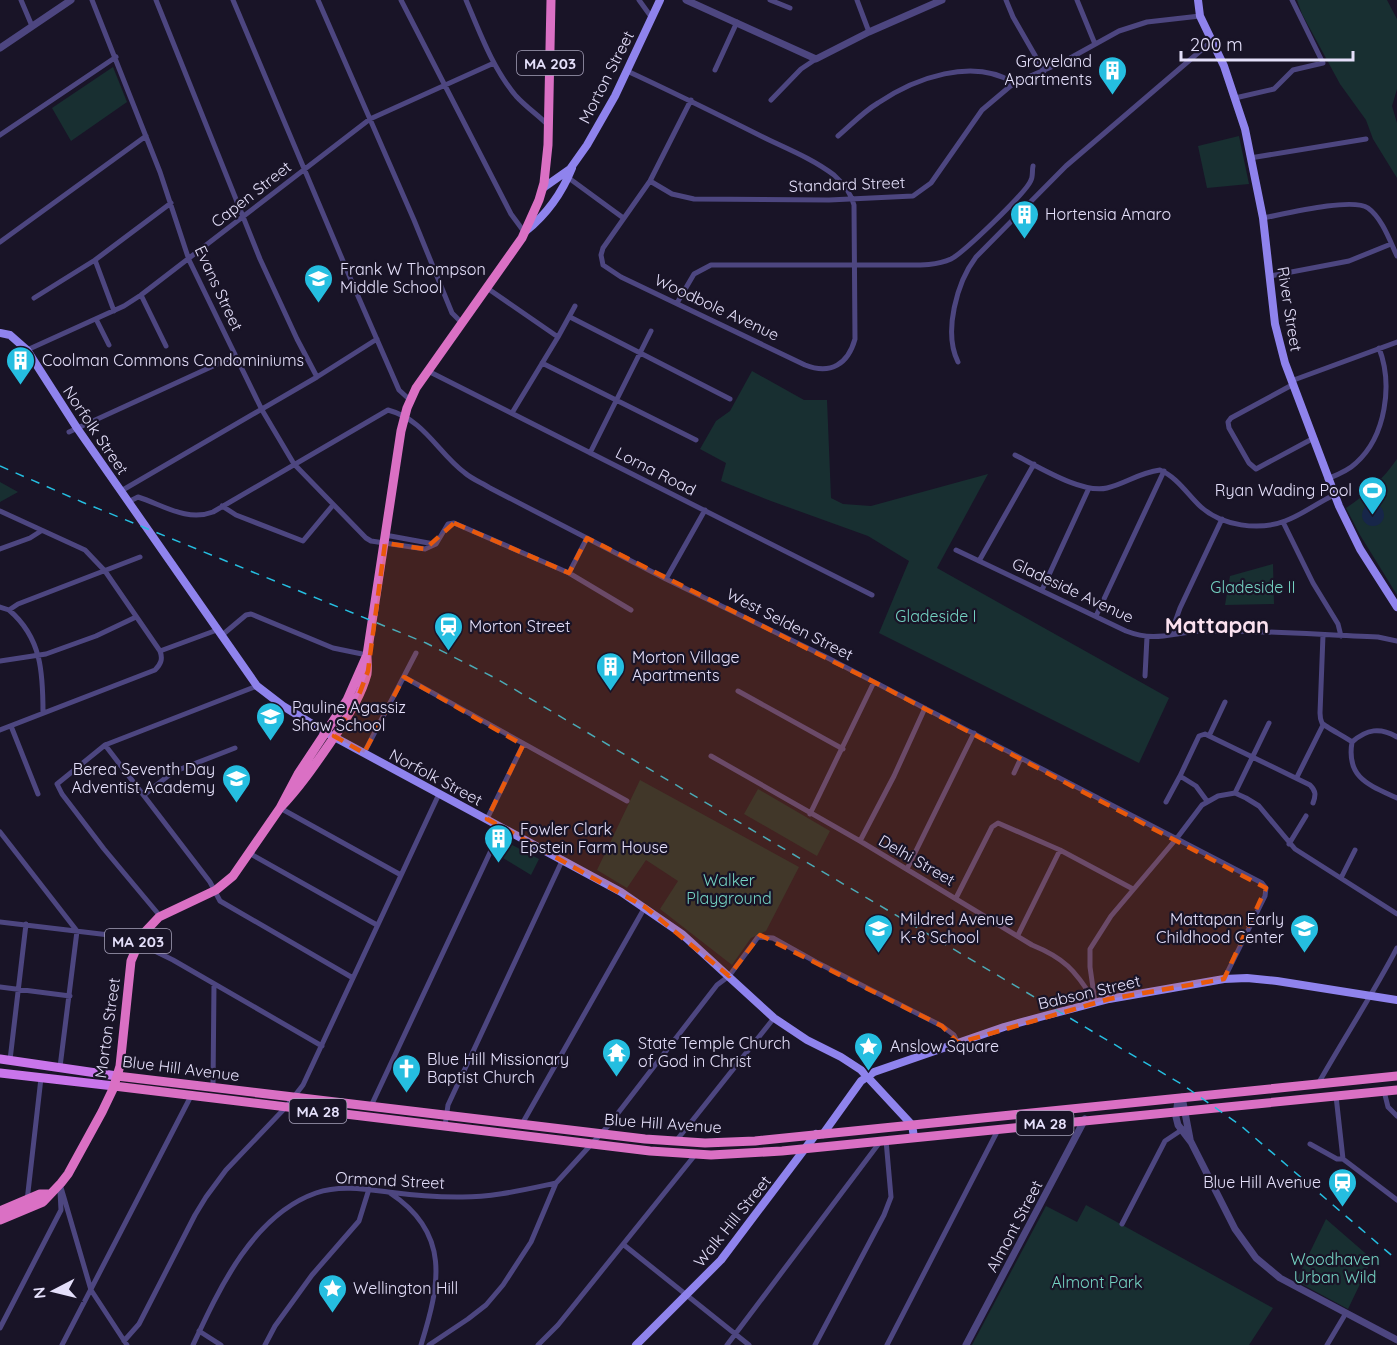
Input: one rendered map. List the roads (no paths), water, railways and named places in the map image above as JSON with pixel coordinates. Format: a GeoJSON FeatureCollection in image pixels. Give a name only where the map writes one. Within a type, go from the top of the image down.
{"type":"FeatureCollection","features":[{"type":"Feature","properties":{"kind":"highway","name":"MA 203"},"geometry":{"type":"LineString","coordinates":[[543,188],[549,126],[551,0]]}},
{"type":"Feature","properties":{"kind":"highway","name":"Morton Street"},"geometry":{"type":"LineString","coordinates":[[0,1220],[40,1194],[49,1194],[60,1185],[71,1169],[114,1086],[120,1066],[131,961],[137,943],[147,928],[160,916],[229,881],[280,808],[293,782],[330,734],[367,655],[405,415],[410,400],[524,231],[536,210],[543,188]]}},
{"type":"Feature","properties":{"kind":"highway","name":"Blue Hill Avenue"},"geometry":{"type":"LineString","coordinates":[[117,1076],[675,1142],[723,1143],[1397,1076]]}},
{"type":"Feature","properties":{"kind":"highway","name":"Blue Hill Avenue"},"geometry":{"type":"LineString","coordinates":[[114,1086],[695,1155],[805,1148],[1397,1089]]}},
{"type":"Feature","properties":{"kind":"highway","name":"Morton Street"},"geometry":{"type":"LineString","coordinates":[[0,1211],[28,1203]]}},
{"type":"Feature","properties":{"kind":"main road","name":"Morton Street"},"geometry":{"type":"LineString","coordinates":[[524,231],[544,216],[566,176],[604,117],[660,0]]}},
{"type":"Feature","properties":{"kind":"main road","name":"River Street"},"geometry":{"type":"LineString","coordinates":[[1198,0],[1200,16],[1224,66],[1235,98],[1250,158],[1263,218],[1276,332],[1292,383],[1334,495],[1360,549],[1397,607]]}},
{"type":"Feature","properties":{"kind":"main road"},"geometry":{"type":"LineString","coordinates":[[543,188],[566,176]]}},
{"type":"Feature","properties":{"kind":"main road","name":"Norfolk Street"},"geometry":{"type":"LineString","coordinates":[[0,333],[10,335],[27,350],[73,430],[138,514],[257,686],[283,706],[330,734],[645,907],[682,934],[774,1018],[807,1041],[854,1064],[912,1125]]}},
{"type":"Feature","properties":{"kind":"main road","name":"Babson Street"},"geometry":{"type":"LineString","coordinates":[[819,1134],[867,1076],[897,1063],[958,1043],[1095,1002],[1224,979],[1247,978],[1397,1000]]}},
{"type":"Feature","properties":{"kind":"main road","name":"Blue Hill Avenue"},"geometry":{"type":"LineString","coordinates":[[5,1060],[117,1076]]}},
{"type":"Feature","properties":{"kind":"main road","name":"Blue Hill Avenue"},"geometry":{"type":"LineString","coordinates":[[0,1073],[114,1086]]}},
{"type":"Feature","properties":{"kind":"main road"},"geometry":{"type":"LineString","coordinates":[[912,1125],[914,1137]]}},
{"type":"Feature","properties":{"kind":"main road","name":"Walk Hill Street"},"geometry":{"type":"LineString","coordinates":[[636,1345],[721,1260],[805,1148],[819,1134]]}},
{"type":"Feature","properties":{"kind":"street"},"geometry":{"type":"LineString","coordinates":[[21,0],[32,26]]}},
{"type":"Feature","properties":{"kind":"street"},"geometry":{"type":"LineString","coordinates":[[0,48],[70,0]]}},
{"type":"Feature","properties":{"kind":"street","name":"Evans Street"},"geometry":{"type":"LineString","coordinates":[[92,0],[171,203],[189,260],[262,410],[294,464],[366,538],[385,539],[425,549],[436,544],[448,524],[454,524],[569,573]]}},
{"type":"Feature","properties":{"kind":"street"},"geometry":{"type":"LineString","coordinates":[[156,0],[277,298],[318,377]]}},
{"type":"Feature","properties":{"kind":"street"},"geometry":{"type":"LineString","coordinates":[[233,0],[399,390],[410,400]]}},
{"type":"Feature","properties":{"kind":"street"},"geometry":{"type":"LineString","coordinates":[[318,0],[452,313],[462,323]]}},
{"type":"Feature","properties":{"kind":"street"},"geometry":{"type":"LineString","coordinates":[[401,0],[445,87],[524,231]]}},
{"type":"Feature","properties":{"kind":"street"},"geometry":{"type":"LineString","coordinates":[[466,0],[495,63],[516,96],[549,126]]}},
{"type":"Feature","properties":{"kind":"street"},"geometry":{"type":"LineString","coordinates":[[639,0],[652,18]]}},
{"type":"Feature","properties":{"kind":"street"},"geometry":{"type":"LineString","coordinates":[[686,0],[816,58]]}},
{"type":"Feature","properties":{"kind":"street"},"geometry":{"type":"LineString","coordinates":[[770,0],[790,8]]}},
{"type":"Feature","properties":{"kind":"street"},"geometry":{"type":"LineString","coordinates":[[857,0],[869,32]]}},
{"type":"Feature","properties":{"kind":"street"},"geometry":{"type":"LineString","coordinates":[[771,99],[801,69],[816,58],[932,2],[942,0]]}},
{"type":"Feature","properties":{"kind":"street"},"geometry":{"type":"LineString","coordinates":[[1006,0],[1013,17],[1044,71]]}},
{"type":"Feature","properties":{"kind":"street"},"geometry":{"type":"LineString","coordinates":[[1077,0],[1095,44]]}},
{"type":"Feature","properties":{"kind":"street"},"geometry":{"type":"LineString","coordinates":[[1235,98],[1274,89],[1293,70],[1323,63],[1292,0]]}},
{"type":"Feature","properties":{"kind":"street","name":"Standard Street"},"geometry":{"type":"LineString","coordinates":[[650,181],[672,194],[694,199],[905,198],[922,192],[931,183],[982,110],[1014,83],[1063,62],[1119,31],[1147,22],[1200,16]]}},
{"type":"Feature","properties":{"kind":"street"},"geometry":{"type":"LineString","coordinates":[[715,70],[737,22]]}},
{"type":"Feature","properties":{"kind":"street"},"geometry":{"type":"LineString","coordinates":[[958,362],[951,340],[951,327],[962,282],[976,256],[1066,166],[1212,41]]}},
{"type":"Feature","properties":{"kind":"street"},"geometry":{"type":"LineString","coordinates":[[0,135],[116,57]]}},
{"type":"Feature","properties":{"kind":"street","name":"Capen Street"},"geometry":{"type":"LineString","coordinates":[[27,350],[96,319],[141,295],[370,119],[495,63]]}},
{"type":"Feature","properties":{"kind":"street"},"geometry":{"type":"LineString","coordinates":[[627,71],[813,161],[834,175],[845,186],[852,198]]}},
{"type":"Feature","properties":{"kind":"street"},"geometry":{"type":"LineString","coordinates":[[837,136],[878,103],[929,78],[976,71],[993,73],[1014,83]]}},
{"type":"Feature","properties":{"kind":"street","name":"Woodbole Avenue"},"geometry":{"type":"LineString","coordinates":[[691,100],[650,181],[603,248],[601,255],[603,265],[621,277],[815,369],[835,367],[852,350],[855,339],[852,198]]}},
{"type":"Feature","properties":{"kind":"street"},"geometry":{"type":"LineString","coordinates":[[0,242],[146,136]]}},
{"type":"Feature","properties":{"kind":"street"},"geometry":{"type":"LineString","coordinates":[[1250,158],[1366,140]]}},
{"type":"Feature","properties":{"kind":"street"},"geometry":{"type":"LineString","coordinates":[[677,303],[694,274],[711,265],[855,266],[928,264],[951,259],[968,246],[1015,200],[1031,180],[1033,166]]}},
{"type":"Feature","properties":{"kind":"street"},"geometry":{"type":"LineString","coordinates":[[566,176],[622,218]]}},
{"type":"Feature","properties":{"kind":"street"},"geometry":{"type":"LineString","coordinates":[[34,298],[95,260],[171,203]]}},
{"type":"Feature","properties":{"kind":"street"},"geometry":{"type":"LineString","coordinates":[[1263,218],[1346,204],[1361,205],[1369,208],[1377,218],[1397,256]]}},
{"type":"Feature","properties":{"kind":"street"},"geometry":{"type":"LineString","coordinates":[[1270,276],[1349,261],[1391,244]]}},
{"type":"Feature","properties":{"kind":"street"},"geometry":{"type":"LineString","coordinates":[[95,260],[114,310]]}},
{"type":"Feature","properties":{"kind":"street"},"geometry":{"type":"LineString","coordinates":[[487,288],[558,337]]}},
{"type":"Feature","properties":{"kind":"street"},"geometry":{"type":"LineString","coordinates":[[141,295],[166,346]]}},
{"type":"Feature","properties":{"kind":"street"},"geometry":{"type":"LineString","coordinates":[[512,413],[575,306]]}},
{"type":"Feature","properties":{"kind":"street"},"geometry":{"type":"LineString","coordinates":[[570,317],[730,399]]}},
{"type":"Feature","properties":{"kind":"street"},"geometry":{"type":"LineString","coordinates":[[96,319],[109,345]]}},
{"type":"Feature","properties":{"kind":"street"},"geometry":{"type":"LineString","coordinates":[[590,453],[651,332]]}},
{"type":"Feature","properties":{"kind":"street"},"geometry":{"type":"LineString","coordinates":[[121,491],[318,377],[377,339]]}},
{"type":"Feature","properties":{"kind":"street"},"geometry":{"type":"LineString","coordinates":[[1312,439],[1261,467],[1254,468],[1249,464],[1228,422],[1292,383],[1397,342]]}},
{"type":"Feature","properties":{"kind":"street"},"geometry":{"type":"LineString","coordinates":[[1327,479],[1358,461],[1371,444],[1378,428],[1387,377],[1380,348]]}},
{"type":"Feature","properties":{"kind":"street"},"geometry":{"type":"LineString","coordinates":[[73,430],[235,356]]}},
{"type":"Feature","properties":{"kind":"street"},"geometry":{"type":"LineString","coordinates":[[542,363],[696,440]]}},
{"type":"Feature","properties":{"kind":"street","name":"Lorna Road"},"geometry":{"type":"LineString","coordinates":[[428,371],[872,595]]}},
{"type":"Feature","properties":{"kind":"street"},"geometry":{"type":"LineString","coordinates":[[129,502],[138,497],[196,517],[213,512],[388,410],[405,415]]}},
{"type":"Feature","properties":{"kind":"street","name":"West Selden Street"},"geometry":{"type":"LineString","coordinates":[[405,415],[464,472],[666,579],[925,708],[1262,883],[1266,888],[1265,896],[1224,979]]}},
{"type":"Feature","properties":{"kind":"street"},"geometry":{"type":"LineString","coordinates":[[1015,455],[1089,488],[1107,488],[1141,473],[1164,471],[1204,509],[1222,519],[1244,525],[1268,525],[1283,522],[1334,495]]}},
{"type":"Feature","properties":{"kind":"street"},"geometry":{"type":"LineString","coordinates":[[979,561],[1034,464]]}},
{"type":"Feature","properties":{"kind":"street"},"geometry":{"type":"LineString","coordinates":[[1096,616],[1164,471]]}},
{"type":"Feature","properties":{"kind":"street"},"geometry":{"type":"LineString","coordinates":[[134,485],[138,497]]}},
{"type":"Feature","properties":{"kind":"street"},"geometry":{"type":"LineString","coordinates":[[1042,590],[1089,488]]}},
{"type":"Feature","properties":{"kind":"street"},"geometry":{"type":"LineString","coordinates":[[222,506],[236,515],[303,541],[333,505]]}},
{"type":"Feature","properties":{"kind":"street"},"geometry":{"type":"LineString","coordinates":[[666,579],[705,510]]}},
{"type":"Feature","properties":{"kind":"street"},"geometry":{"type":"LineString","coordinates":[[0,511],[85,550],[105,571],[160,651],[162,658],[155,670],[0,730]]}},
{"type":"Feature","properties":{"kind":"street"},"geometry":{"type":"LineString","coordinates":[[1174,634],[1180,608],[1222,519]]}},
{"type":"Feature","properties":{"kind":"street"},"geometry":{"type":"LineString","coordinates":[[1283,522],[1313,583],[1338,624],[1341,636]]}},
{"type":"Feature","properties":{"kind":"street"},"geometry":{"type":"LineString","coordinates":[[0,549],[30,538],[41,531]]}},
{"type":"Feature","properties":{"kind":"street"},"geometry":{"type":"LineString","coordinates":[[587,538],[569,573],[631,610]]}},
{"type":"Feature","properties":{"kind":"street","name":"Gladeside Avenue"},"geometry":{"type":"LineString","coordinates":[[956,550],[1126,631],[1147,637],[1201,631],[1383,638],[1397,641]]}},
{"type":"Feature","properties":{"kind":"street"},"geometry":{"type":"LineString","coordinates":[[9,610],[18,604],[140,557]]}},
{"type":"Feature","properties":{"kind":"street"},"geometry":{"type":"LineString","coordinates":[[0,607],[9,610],[17,617],[39,655],[43,678],[43,714]]}},
{"type":"Feature","properties":{"kind":"street"},"geometry":{"type":"LineString","coordinates":[[160,651],[219,633],[251,614],[333,648],[367,655]]}},
{"type":"Feature","properties":{"kind":"street"},"geometry":{"type":"LineString","coordinates":[[0,661],[39,655],[96,636],[136,617]]}},
{"type":"Feature","properties":{"kind":"street"},"geometry":{"type":"LineString","coordinates":[[1297,777],[1323,725],[1320,713],[1323,635]]}},
{"type":"Feature","properties":{"kind":"street"},"geometry":{"type":"LineString","coordinates":[[1145,676],[1147,637]]}},
{"type":"Feature","properties":{"kind":"street"},"geometry":{"type":"LineString","coordinates":[[364,753],[416,653]]}},
{"type":"Feature","properties":{"kind":"street"},"geometry":{"type":"LineString","coordinates":[[404,677],[627,801]]}},
{"type":"Feature","properties":{"kind":"street"},"geometry":{"type":"LineString","coordinates":[[810,814],[874,682]]}},
{"type":"Feature","properties":{"kind":"street"},"geometry":{"type":"LineString","coordinates":[[160,916],[62,794],[57,785],[58,782],[105,745],[257,686]]}},
{"type":"Feature","properties":{"kind":"street"},"geometry":{"type":"LineString","coordinates":[[738,691],[843,749]]}},
{"type":"Feature","properties":{"kind":"street"},"geometry":{"type":"LineString","coordinates":[[1209,735],[1226,702]]}},
{"type":"Feature","properties":{"kind":"street"},"geometry":{"type":"LineString","coordinates":[[860,841],[894,776],[925,708]]}},
{"type":"Feature","properties":{"kind":"street"},"geometry":{"type":"LineString","coordinates":[[1235,793],[1269,723]]}},
{"type":"Feature","properties":{"kind":"street"},"geometry":{"type":"LineString","coordinates":[[1323,725],[1338,731],[1353,742]]}},
{"type":"Feature","properties":{"kind":"street"},"geometry":{"type":"LineString","coordinates":[[11,726],[38,795]]}},
{"type":"Feature","properties":{"kind":"street"},"geometry":{"type":"LineString","coordinates":[[1397,737],[1385,731],[1371,731],[1362,734],[1353,742],[1351,756],[1357,775],[1362,780],[1397,798]]}},
{"type":"Feature","properties":{"kind":"street"},"geometry":{"type":"LineString","coordinates":[[907,869],[974,734]]}},
{"type":"Feature","properties":{"kind":"street"},"geometry":{"type":"LineString","coordinates":[[1166,802],[1198,736],[1204,734],[1297,777],[1314,789],[1316,797],[1313,803]]}},
{"type":"Feature","properties":{"kind":"street"},"geometry":{"type":"LineString","coordinates":[[105,745],[210,882],[223,903],[353,978]]}},
{"type":"Feature","properties":{"kind":"street"},"geometry":{"type":"LineString","coordinates":[[487,819],[523,745]]}},
{"type":"Feature","properties":{"kind":"street"},"geometry":{"type":"LineString","coordinates":[[144,795],[173,772],[235,748]]}},
{"type":"Feature","properties":{"kind":"street","name":"Delhi Street"},"geometry":{"type":"LineString","coordinates":[[711,756],[860,841],[1032,945],[1056,955],[1080,979],[1095,1002]]}},
{"type":"Feature","properties":{"kind":"street"},"geometry":{"type":"LineString","coordinates":[[1014,773],[1021,758]]}},
{"type":"Feature","properties":{"kind":"street"},"geometry":{"type":"LineString","coordinates":[[1180,776],[1196,786],[1207,801]]}},
{"type":"Feature","properties":{"kind":"street"},"geometry":{"type":"LineString","coordinates":[[498,780],[505,783]]}},
{"type":"Feature","properties":{"kind":"street"},"geometry":{"type":"LineString","coordinates":[[1095,1002],[1090,949],[1111,916],[1202,805],[1218,796],[1235,793],[1259,806],[1289,844],[1397,914]]}},
{"type":"Feature","properties":{"kind":"street"},"geometry":{"type":"LineString","coordinates":[[60,1185],[91,1290],[125,1343],[139,1324],[206,1197],[226,1170],[286,1107],[303,1085],[439,794]]}},
{"type":"Feature","properties":{"kind":"street"},"geometry":{"type":"LineString","coordinates":[[280,808],[401,875]]}},
{"type":"Feature","properties":{"kind":"street"},"geometry":{"type":"LineString","coordinates":[[1289,844],[1306,816]]}},
{"type":"Feature","properties":{"kind":"street"},"geometry":{"type":"LineString","coordinates":[[956,898],[996,823],[1003,823],[1060,850],[1133,889]]}},
{"type":"Feature","properties":{"kind":"street"},"geometry":{"type":"LineString","coordinates":[[370,1106],[502,827]]}},
{"type":"Feature","properties":{"kind":"street"},"geometry":{"type":"LineString","coordinates":[[0,832],[78,931],[60,1067]]}},
{"type":"Feature","properties":{"kind":"street"},"geometry":{"type":"LineString","coordinates":[[1018,935],[1060,850]]}},
{"type":"Feature","properties":{"kind":"street"},"geometry":{"type":"LineString","coordinates":[[1341,878],[1355,850]]}},
{"type":"Feature","properties":{"kind":"street"},"geometry":{"type":"LineString","coordinates":[[249,853],[378,925]]}},
{"type":"Feature","properties":{"kind":"street"},"geometry":{"type":"LineString","coordinates":[[445,1126],[448,1105],[562,861]]}},
{"type":"Feature","properties":{"kind":"street"},"geometry":{"type":"LineString","coordinates":[[522,1124],[645,907]]}},
{"type":"Feature","properties":{"kind":"street"},"geometry":{"type":"LineString","coordinates":[[0,921],[126,938],[173,960],[322,1046]]}},
{"type":"Feature","properties":{"kind":"street"},"geometry":{"type":"LineString","coordinates":[[5,1060],[18,989],[26,924]]}},
{"type":"Feature","properties":{"kind":"street"},"geometry":{"type":"LineString","coordinates":[[429,1345],[468,1320],[486,1305],[503,1285],[531,1242],[556,1183],[601,1133],[717,985],[729,976],[758,937],[773,938],[942,1026],[954,1035],[958,1043]]}},
{"type":"Feature","properties":{"kind":"street"},"geometry":{"type":"LineString","coordinates":[[1318,1084],[1397,948]]}},
{"type":"Feature","properties":{"kind":"street"},"geometry":{"type":"LineString","coordinates":[[213,1087],[214,984]]}},
{"type":"Feature","properties":{"kind":"street"},"geometry":{"type":"LineString","coordinates":[[0,987],[70,996]]}},
{"type":"Feature","properties":{"kind":"street"},"geometry":{"type":"LineString","coordinates":[[675,1142],[774,1018]]}},
{"type":"Feature","properties":{"kind":"street"},"geometry":{"type":"LineString","coordinates":[[28,1203],[41,1078]]}},
{"type":"Feature","properties":{"kind":"street"},"geometry":{"type":"LineString","coordinates":[[1384,1091],[1388,1107],[1397,1116]]}},
{"type":"Feature","properties":{"kind":"street"},"geometry":{"type":"LineString","coordinates":[[62,1345],[192,1096]]}},
{"type":"Feature","properties":{"kind":"street"},"geometry":{"type":"LineString","coordinates":[[1336,1096],[1343,1159]]}},
{"type":"Feature","properties":{"kind":"street"},"geometry":{"type":"LineString","coordinates":[[1180,1097],[1177,1121],[1185,1129],[1235,1229],[1256,1258],[1280,1278],[1397,1340]]}},
{"type":"Feature","properties":{"kind":"street","name":"Almont Street"},"geometry":{"type":"LineString","coordinates":[[966,1345],[1085,1119]]}},
{"type":"Feature","properties":{"kind":"street"},"geometry":{"type":"LineString","coordinates":[[887,1345],[999,1128]]}},
{"type":"Feature","properties":{"kind":"street"},"geometry":{"type":"LineString","coordinates":[[1122,1224],[1166,1141],[1185,1129]]}},
{"type":"Feature","properties":{"kind":"street"},"geometry":{"type":"LineString","coordinates":[[727,1345],[883,1140]]}},
{"type":"Feature","properties":{"kind":"street"},"geometry":{"type":"LineString","coordinates":[[815,1345],[884,1215],[891,1197],[883,1140]]}},
{"type":"Feature","properties":{"kind":"street"},"geometry":{"type":"LineString","coordinates":[[1310,1144],[1338,1159],[1343,1159],[1397,1200]]}},
{"type":"Feature","properties":{"kind":"street"},"geometry":{"type":"LineString","coordinates":[[538,1345],[558,1325],[695,1155]]}},
{"type":"Feature","properties":{"kind":"street","name":"Ormond Street"},"geometry":{"type":"LineString","coordinates":[[193,1345],[236,1263],[252,1238],[295,1202],[317,1192],[331,1189],[369,1190],[471,1197],[556,1183]]}},
{"type":"Feature","properties":{"kind":"street"},"geometry":{"type":"LineString","coordinates":[[0,1328],[61,1210],[60,1185]]}},
{"type":"Feature","properties":{"kind":"street"},"geometry":{"type":"LineString","coordinates":[[265,1345],[275,1326],[312,1275],[359,1221],[369,1190]]}},
{"type":"Feature","properties":{"kind":"street"},"geometry":{"type":"LineString","coordinates":[[388,1192],[406,1203],[423,1224],[436,1254],[436,1293],[421,1345]]}},
{"type":"Feature","properties":{"kind":"street"},"geometry":{"type":"LineString","coordinates":[[624,1245],[749,1345]]}},
{"type":"Feature","properties":{"kind":"street"},"geometry":{"type":"LineString","coordinates":[[1327,1345],[1346,1313]]}},
{"type":"Feature","properties":{"kind":"street"},"geometry":{"type":"LineString","coordinates":[[199,1332],[221,1345]]}},
{"type":"Feature","properties":{"kind":"water","name":"Ryan Wading Pool"},"geometry":{"type":"Polygon","coordinates":[[[1373,504],[1381,507],[1384,515],[1381,523],[1373,526],[1365,523],[1362,515],[1365,507],[1373,504]]]}},
{"type":"Feature","properties":{"kind":"railway"},"geometry":{"type":"LineString","coordinates":[[0,466],[426,643],[497,679],[1183,1085],[1240,1125],[1397,1260]]}},
{"type":"Feature","properties":{"kind":"place","name":"Groveland Apartments"},"geometry":{"type":"Point","coordinates":[1113,96]}},
{"type":"Feature","properties":{"kind":"place","name":"Hortensia Amaro"},"geometry":{"type":"Point","coordinates":[1024,240]}},
{"type":"Feature","properties":{"kind":"place","name":"Frank W Thompson Middle School"},"geometry":{"type":"Point","coordinates":[319,304]}},
{"type":"Feature","properties":{"kind":"place","name":"Coolman Commons Condominiums"},"geometry":{"type":"Point","coordinates":[21,386]}},
{"type":"Feature","properties":{"kind":"place","name":"Ryan Wading Pool"},"geometry":{"type":"Point","coordinates":[1373,516]}},
{"type":"Feature","properties":{"kind":"place","name":"Morton Street"},"geometry":{"type":"Point","coordinates":[448,652]}},
{"type":"Feature","properties":{"kind":"place","name":"Morton Village Apartments"},"geometry":{"type":"Point","coordinates":[611,692]}},
{"type":"Feature","properties":{"kind":"place","name":"Pauline Agassiz Shaw School"},"geometry":{"type":"Point","coordinates":[271,742]}},
{"type":"Feature","properties":{"kind":"place","name":"Berea Seventh Day Adventist Academy"},"geometry":{"type":"Point","coordinates":[236,804]}},
{"type":"Feature","properties":{"kind":"place","name":"Fowler Clark Epstein Farm House"},"geometry":{"type":"Point","coordinates":[499,864]}},
{"type":"Feature","properties":{"kind":"place","name":"Mildred Avenue K-8 School"},"geometry":{"type":"Point","coordinates":[879,954]}},
{"type":"Feature","properties":{"kind":"place","name":"Mattapan Early Childhood Center"},"geometry":{"type":"Point","coordinates":[1305,954]}},
{"type":"Feature","properties":{"kind":"place","name":"Anslow Square"},"geometry":{"type":"Point","coordinates":[869,1072]}},
{"type":"Feature","properties":{"kind":"place","name":"State Temple Church of God in Christ"},"geometry":{"type":"Point","coordinates":[617,1078]}},
{"type":"Feature","properties":{"kind":"place","name":"Blue Hill Missionary Baptist Church"},"geometry":{"type":"Point","coordinates":[406,1094]}},
{"type":"Feature","properties":{"kind":"place","name":"Blue Hill Avenue"},"geometry":{"type":"Point","coordinates":[1342,1208]}},
{"type":"Feature","properties":{"kind":"place","name":"Wellington Hill"},"geometry":{"type":"Point","coordinates":[332,1314]}},
{"type":"Feature","properties":{"kind":"district","name":"Mattapan"},"geometry":{"type":"Point","coordinates":[1217,625]}},
{"type":"Feature","properties":{"kind":"park label","name":"Gladeside II"},"geometry":{"type":"Point","coordinates":[1253,587]}},
{"type":"Feature","properties":{"kind":"park label","name":"Gladeside I"},"geometry":{"type":"Point","coordinates":[936,616]}},
{"type":"Feature","properties":{"kind":"park label","name":"Walker Playground"},"geometry":{"type":"Point","coordinates":[729,889]}},
{"type":"Feature","properties":{"kind":"park label","name":"Woodhaven Urban Wild"},"geometry":{"type":"Point","coordinates":[1335,1268]}},
{"type":"Feature","properties":{"kind":"park label","name":"Almont Park"},"geometry":{"type":"Point","coordinates":[1097,1282]}}]}
